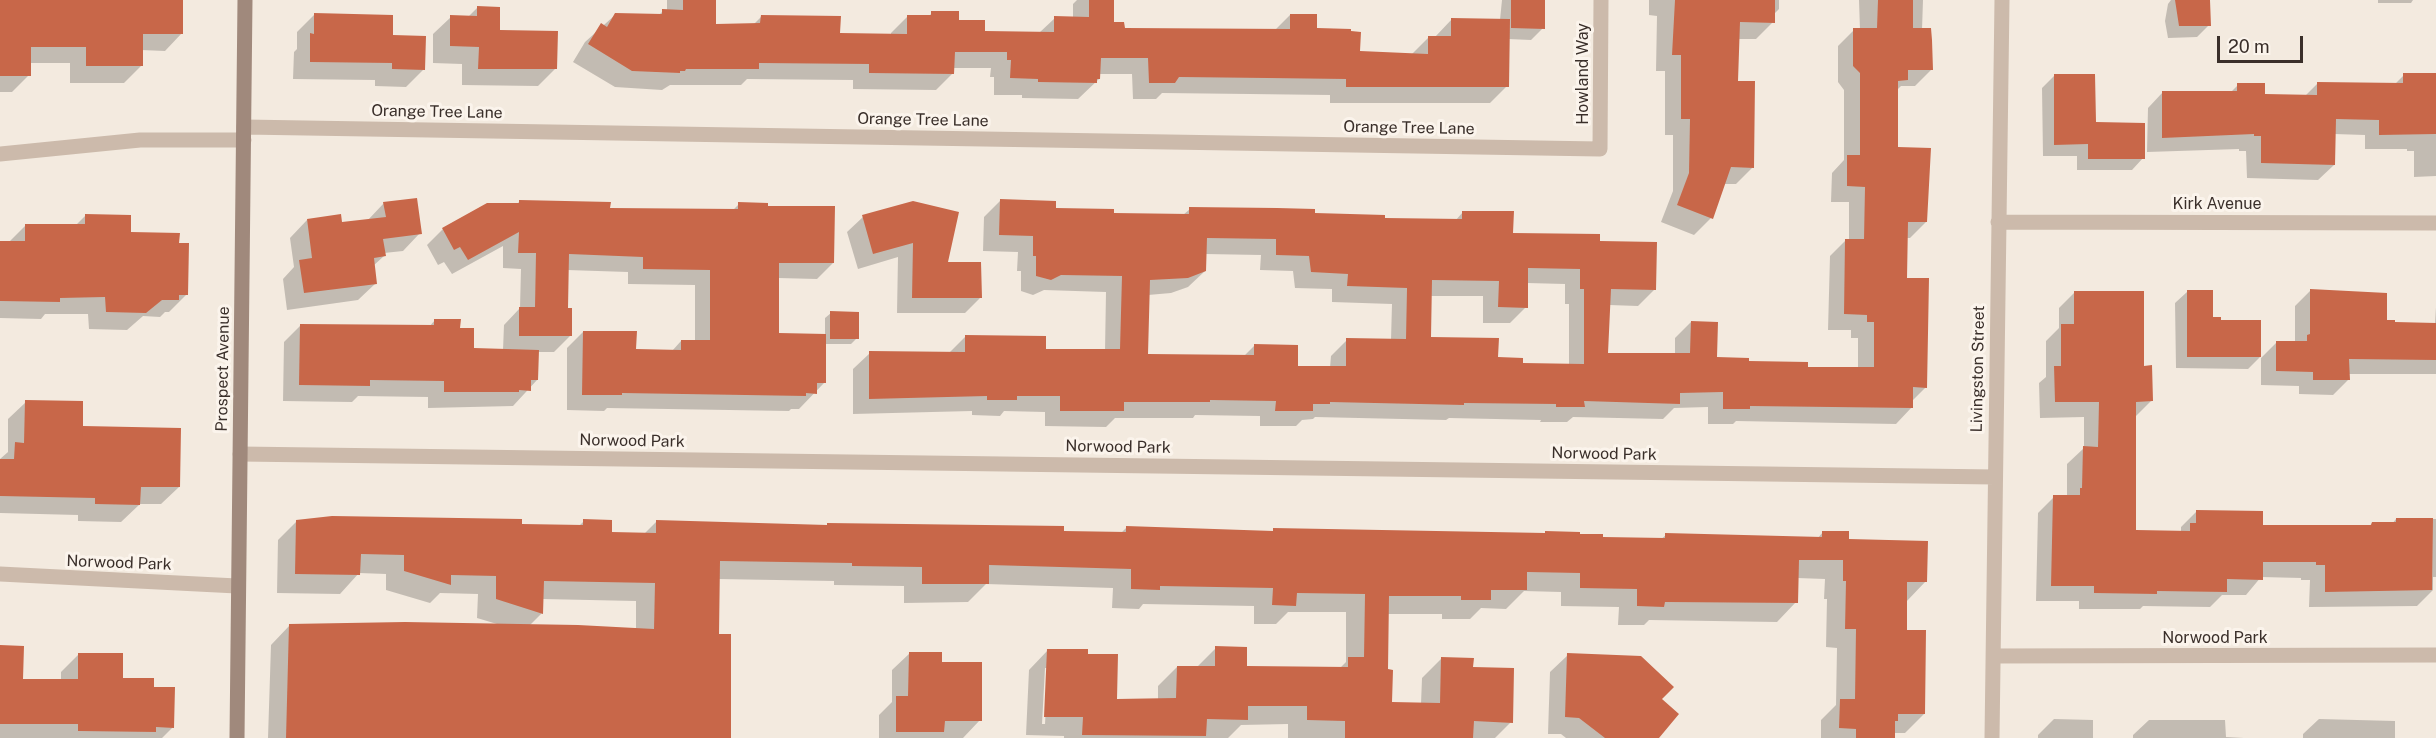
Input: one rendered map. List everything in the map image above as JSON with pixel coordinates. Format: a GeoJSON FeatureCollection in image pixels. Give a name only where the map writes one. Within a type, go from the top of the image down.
{"type":"FeatureCollection","features":[{"type":"Feature","properties":{"kind":"main road","name":"Prospect Avenue"},"geometry":{"type":"LineString","coordinates":[[237,738],[245,0]]}},
{"type":"Feature","properties":{"kind":"street","name":"Howland Way"},"geometry":{"type":"LineString","coordinates":[[1600,149],[1601,0]]}},
{"type":"Feature","properties":{"kind":"street","name":"Livingston Street"},"geometry":{"type":"LineString","coordinates":[[1992,738],[2002,0]]}},
{"type":"Feature","properties":{"kind":"street","name":"Orange Tree Lane"},"geometry":{"type":"LineString","coordinates":[[0,154],[78,144],[244,134],[1600,149]]}},
{"type":"Feature","properties":{"kind":"street","name":"Kirk Avenue"},"geometry":{"type":"LineString","coordinates":[[1998,222],[2436,223]]}},
{"type":"Feature","properties":{"kind":"street","name":"Norwood Park"},"geometry":{"type":"LineString","coordinates":[[240,454],[1995,477]]}},
{"type":"Feature","properties":{"kind":"street","name":"Norwood Park"},"geometry":{"type":"LineString","coordinates":[[0,574],[237,586]]}},
{"type":"Feature","properties":{"kind":"street","name":"Norwood Park"},"geometry":{"type":"LineString","coordinates":[[1994,656],[2436,655]]}},
{"type":"Feature","properties":{"kind":"building"},"geometry":{"type":"Polygon","coordinates":[[[0,0],[183,0],[183,34],[143,34],[143,66],[86,66],[86,47],[31,47],[31,76],[0,76],[0,0]]]}},
{"type":"Feature","properties":{"kind":"building"},"geometry":{"type":"Polygon","coordinates":[[[683,0],[716,0],[716,24],[760,23],[761,15],[841,16],[840,33],[907,34],[907,15],[931,15],[931,11],[959,11],[959,20],[985,20],[985,31],[1054,32],[1054,16],[1089,17],[1089,0],[1114,0],[1114,22],[1124,22],[1125,28],[1290,29],[1290,14],[1317,14],[1317,28],[1351,29],[1351,31],[1361,32],[1360,51],[1428,54],[1428,36],[1451,36],[1451,18],[1510,19],[1509,87],[1346,87],[1346,79],[1179,77],[1175,83],[1149,83],[1148,58],[1101,58],[1100,79],[1097,79],[1097,83],[1038,82],[1038,79],[1010,78],[1011,60],[1007,60],[1007,52],[955,52],[954,74],[869,73],[869,64],[759,63],[759,69],[686,69],[680,73],[632,71],[588,44],[601,23],[607,27],[615,13],[662,14],[662,9],[683,10],[683,0]]]}},
{"type":"Feature","properties":{"kind":"building"},"geometry":{"type":"Polygon","coordinates":[[[1511,0],[1545,0],[1545,29],[1511,28],[1511,0]]]}},
{"type":"Feature","properties":{"kind":"building"},"geometry":{"type":"Polygon","coordinates":[[[1675,0],[1775,0],[1775,23],[1740,22],[1738,81],[1755,81],[1754,168],[1731,167],[1713,219],[1677,205],[1689,173],[1690,119],[1681,119],[1681,55],[1672,55],[1675,0]]]}},
{"type":"Feature","properties":{"kind":"building"},"geometry":{"type":"Polygon","coordinates":[[[1878,0],[1913,0],[1913,28],[1931,28],[1933,70],[1908,70],[1908,80],[1898,81],[1898,147],[1931,148],[1927,222],[1908,222],[1907,278],[1929,278],[1927,388],[1913,387],[1913,408],[1750,406],[1750,409],[1723,409],[1723,392],[1680,393],[1680,404],[1584,401],[1585,407],[1556,407],[1556,404],[1464,403],[1464,405],[1330,402],[1330,404],[1313,404],[1313,411],[1275,411],[1276,401],[1124,402],[1124,411],[1060,411],[1060,396],[1017,396],[1017,400],[987,400],[987,396],[869,399],[869,351],[965,352],[965,335],[1046,336],[1046,349],[1120,349],[1122,276],[1061,275],[1051,280],[1036,276],[1033,236],[999,235],[1000,199],[1056,201],[1056,208],[1114,209],[1114,213],[1189,214],[1189,207],[1277,208],[1315,209],[1315,213],[1385,215],[1385,218],[1462,219],[1462,211],[1514,211],[1513,233],[1600,234],[1600,241],[1657,242],[1656,290],[1611,289],[1608,353],[1690,353],[1691,321],[1718,322],[1717,357],[1749,358],[1749,361],[1808,362],[1808,367],[1874,367],[1874,322],[1867,322],[1867,315],[1844,314],[1845,239],[1864,239],[1865,187],[1847,186],[1847,155],[1860,155],[1860,73],[1853,66],[1853,28],[1877,28],[1878,0]],[[1207,238],[1206,271],[1188,278],[1150,280],[1148,354],[1254,355],[1254,344],[1298,345],[1298,366],[1346,366],[1346,338],[1406,339],[1407,288],[1347,286],[1348,274],[1311,272],[1309,256],[1276,255],[1276,239],[1207,238]],[[1528,268],[1528,308],[1498,307],[1499,281],[1432,280],[1431,337],[1499,338],[1498,357],[1523,358],[1523,363],[1584,364],[1584,289],[1580,289],[1580,269],[1528,268]]]}},
{"type":"Feature","properties":{"kind":"building"},"geometry":{"type":"Polygon","coordinates":[[[2175,0],[2210,0],[2211,26],[2179,26],[2175,0]]]}},
{"type":"Feature","properties":{"kind":"building"},"geometry":{"type":"Polygon","coordinates":[[[477,6],[500,7],[500,30],[558,31],[557,69],[478,69],[479,47],[450,46],[450,15],[477,16],[477,6]]]}},
{"type":"Feature","properties":{"kind":"building"},"geometry":{"type":"Polygon","coordinates":[[[314,13],[393,15],[393,35],[426,36],[425,70],[392,69],[392,63],[310,62],[310,33],[314,34],[314,13]]]}},
{"type":"Feature","properties":{"kind":"building"},"geometry":{"type":"Polygon","coordinates":[[[2403,73],[2436,73],[2436,134],[2379,135],[2379,120],[2336,119],[2335,165],[2261,163],[2261,136],[2254,136],[2254,134],[2162,138],[2162,91],[2237,91],[2237,83],[2265,83],[2265,94],[2317,95],[2317,82],[2403,83],[2403,73]]]}},
{"type":"Feature","properties":{"kind":"building"},"geometry":{"type":"Polygon","coordinates":[[[2054,74],[2095,74],[2096,122],[2145,123],[2145,159],[2088,159],[2088,144],[2054,145],[2054,74]]]}},
{"type":"Feature","properties":{"kind":"building"},"geometry":{"type":"Polygon","coordinates":[[[417,198],[422,234],[383,239],[386,256],[374,258],[377,284],[304,293],[299,260],[312,258],[307,219],[341,214],[342,222],[386,217],[383,202],[417,198]]]}},
{"type":"Feature","properties":{"kind":"building"},"geometry":{"type":"Polygon","coordinates":[[[519,200],[611,202],[610,208],[738,209],[738,202],[768,203],[768,206],[835,206],[834,263],[779,263],[779,333],[826,334],[826,383],[817,383],[817,394],[806,393],[806,396],[622,393],[622,395],[582,395],[583,331],[637,331],[636,349],[681,350],[681,340],[710,340],[710,270],[643,269],[643,257],[569,254],[568,308],[572,308],[572,336],[519,336],[519,307],[535,307],[536,253],[518,253],[519,232],[468,260],[460,247],[454,250],[442,228],[487,203],[519,203],[519,200]]]}},
{"type":"Feature","properties":{"kind":"building"},"geometry":{"type":"Polygon","coordinates":[[[913,201],[959,212],[948,262],[981,262],[982,298],[912,298],[913,243],[873,254],[862,215],[913,201]]]}},
{"type":"Feature","properties":{"kind":"building"},"geometry":{"type":"Polygon","coordinates":[[[85,214],[131,215],[131,232],[180,233],[179,243],[189,243],[188,295],[179,295],[179,300],[162,300],[146,313],[106,312],[105,297],[60,298],[60,302],[0,301],[0,241],[25,241],[25,224],[85,224],[85,214]]]}},
{"type":"Feature","properties":{"kind":"building"},"geometry":{"type":"Polygon","coordinates":[[[2310,289],[2387,293],[2387,320],[2436,323],[2436,360],[2349,359],[2350,380],[2313,380],[2313,372],[2276,371],[2276,341],[2307,341],[2307,335],[2310,334],[2310,289]]]}},
{"type":"Feature","properties":{"kind":"building"},"geometry":{"type":"Polygon","coordinates":[[[2187,290],[2213,290],[2213,317],[2221,317],[2221,320],[2261,320],[2261,357],[2187,357],[2187,290]]]}},
{"type":"Feature","properties":{"kind":"building"},"geometry":{"type":"Polygon","coordinates":[[[2074,291],[2144,291],[2144,366],[2152,365],[2153,401],[2136,402],[2136,530],[2190,531],[2190,523],[2196,523],[2196,510],[2263,511],[2263,525],[2371,525],[2372,522],[2396,522],[2396,518],[2433,518],[2432,590],[2325,592],[2325,565],[2316,565],[2316,562],[2263,562],[2263,580],[2227,579],[2227,592],[2094,593],[2094,586],[2051,586],[2053,495],[2080,495],[2083,446],[2098,447],[2099,402],[2055,402],[2054,366],[2061,366],[2061,324],[2074,324],[2074,291]]]}},
{"type":"Feature","properties":{"kind":"building"},"geometry":{"type":"Polygon","coordinates":[[[830,311],[859,312],[859,339],[830,339],[830,311]]]}},
{"type":"Feature","properties":{"kind":"building"},"geometry":{"type":"Polygon","coordinates":[[[434,319],[461,319],[460,328],[474,328],[474,348],[539,350],[538,380],[531,380],[531,391],[444,392],[444,381],[370,380],[370,386],[299,385],[300,324],[434,325],[434,319]]]}},
{"type":"Feature","properties":{"kind":"building"},"geometry":{"type":"Polygon","coordinates":[[[25,400],[83,401],[83,426],[181,428],[180,487],[141,487],[140,505],[95,504],[95,498],[0,496],[0,459],[14,459],[15,442],[24,443],[25,400]]]}},
{"type":"Feature","properties":{"kind":"building"},"geometry":{"type":"Polygon","coordinates":[[[332,516],[522,519],[522,524],[583,525],[583,519],[612,520],[612,532],[656,533],[656,520],[827,525],[827,523],[1064,526],[1064,531],[1126,532],[1126,526],[1273,531],[1273,528],[1545,533],[1545,531],[1603,534],[1603,537],[1665,538],[1665,533],[1822,537],[1822,531],[1849,531],[1849,539],[1928,541],[1927,582],[1907,582],[1907,630],[1926,630],[1925,714],[1898,714],[1898,721],[1895,721],[1895,738],[1856,738],[1856,729],[1839,728],[1840,699],[1855,699],[1856,629],[1845,629],[1846,581],[1843,581],[1843,560],[1799,560],[1798,603],[1665,602],[1664,607],[1637,606],[1637,589],[1580,588],[1580,573],[1527,572],[1527,590],[1491,590],[1491,600],[1461,600],[1461,596],[1389,596],[1388,669],[1393,670],[1392,702],[1440,703],[1441,657],[1474,658],[1473,667],[1514,668],[1513,723],[1474,721],[1473,738],[1345,738],[1345,721],[1307,720],[1307,706],[1248,706],[1248,720],[1207,719],[1206,736],[1082,735],[1083,717],[1044,717],[1047,649],[1088,649],[1088,654],[1118,654],[1117,699],[1176,698],[1177,666],[1215,666],[1215,646],[1247,647],[1247,666],[1348,667],[1348,657],[1364,657],[1365,594],[1297,593],[1296,606],[1272,605],[1273,588],[1160,586],[1160,590],[1131,589],[1131,569],[989,565],[989,584],[922,584],[922,567],[852,566],[852,563],[720,561],[719,634],[731,634],[731,738],[286,738],[289,624],[405,622],[578,625],[654,629],[655,583],[544,581],[543,614],[496,599],[496,576],[451,575],[451,585],[404,571],[404,555],[361,554],[360,575],[295,574],[296,520],[332,516]]]}},
{"type":"Feature","properties":{"kind":"building"},"geometry":{"type":"Polygon","coordinates":[[[0,645],[24,646],[23,679],[78,679],[78,653],[123,653],[123,678],[154,678],[154,687],[175,687],[174,728],[156,727],[156,732],[78,731],[78,724],[0,724],[0,645]]]}},
{"type":"Feature","properties":{"kind":"building"},"geometry":{"type":"Polygon","coordinates":[[[909,652],[942,652],[942,662],[982,662],[982,721],[945,721],[944,732],[896,732],[896,696],[908,696],[909,652]]]}},
{"type":"Feature","properties":{"kind":"building"},"geometry":{"type":"Polygon","coordinates":[[[1567,653],[1641,656],[1674,687],[1662,699],[1679,714],[1659,738],[1605,738],[1579,718],[1565,717],[1567,653]]]}}]}
